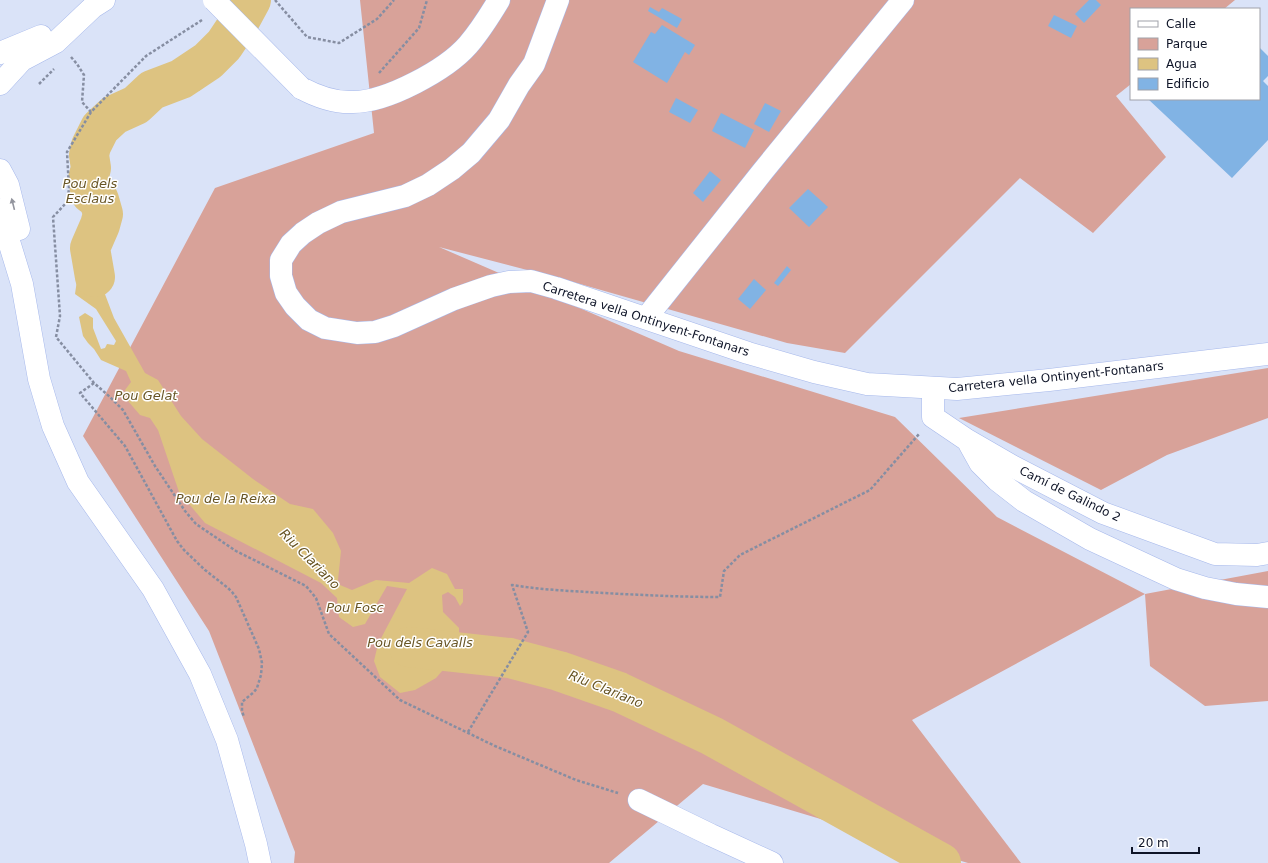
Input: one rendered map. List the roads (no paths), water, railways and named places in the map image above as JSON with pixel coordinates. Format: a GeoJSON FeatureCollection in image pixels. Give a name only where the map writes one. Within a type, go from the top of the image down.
{"type":"FeatureCollection","features":[{"type":"Feature","properties":{"kind":"street"},"geometry":{"type":"LineString","coordinates":[[0,84],[22,60],[56,42],[93,7],[104,0]]}},
{"type":"Feature","properties":{"kind":"street"},"geometry":{"type":"LineString","coordinates":[[209,9],[301,88],[315,95],[352,102],[370,100],[391,94],[425,77],[453,59],[468,45],[500,0]]}},
{"type":"Feature","properties":{"kind":"street","name":"Carretera vella Ontinyent-Fontanars"},"geometry":{"type":"LineString","coordinates":[[558,0],[534,64],[519,85],[499,120],[471,153],[452,169],[428,185],[405,196],[341,212],[318,223],[290,244],[281,260],[281,276],[286,293],[295,306],[310,320],[325,328],[357,334],[375,332],[394,326],[454,299],[491,286],[509,282],[532,281],[748,353],[867,384],[957,389],[1049,380],[1268,354]]}},
{"type":"Feature","properties":{"kind":"street"},"geometry":{"type":"LineString","coordinates":[[646,318],[897,2]]}},
{"type":"Feature","properties":{"kind":"street"},"geometry":{"type":"LineString","coordinates":[[0,53],[34,38],[51,33],[77,22]]}},
{"type":"Feature","properties":{"kind":"street"},"geometry":{"type":"LineString","coordinates":[[0,170],[8,185],[22,240],[22,284]]}},
{"type":"Feature","properties":{"kind":"street"},"geometry":{"type":"LineString","coordinates":[[0,210],[22,284],[39,379],[56,433],[78,482],[152,589],[200,674],[227,740],[260,863]]}},
{"type":"Feature","properties":{"kind":"street","name":"Camí de Galindo 2"},"geometry":{"type":"LineString","coordinates":[[933,388],[933,417],[967,440],[1012,466],[1103,514],[1215,554],[1268,554]]}},
{"type":"Feature","properties":{"kind":"street"},"geometry":{"type":"LineString","coordinates":[[967,440],[980,463],[1024,501],[1090,539],[1176,579],[1205,588],[1236,594],[1268,597]]}},
{"type":"Feature","properties":{"kind":"street"},"geometry":{"type":"LineString","coordinates":[[640,800],[772,863]]}},
{"type":"Feature","properties":{"kind":"water"},"geometry":{"type":"Polygon","coordinates":[[[210,35],[215,36],[217,41],[213,55],[225,65],[225,71],[219,74],[207,74],[204,77],[204,87],[199,91],[187,91],[163,99],[142,109],[136,105],[136,99],[145,91],[148,80],[156,75],[165,75],[176,78],[180,77],[181,73],[179,68],[189,67],[199,61],[205,39],[210,35]]]}},
{"type":"Feature","properties":{"kind":"water","name":"Pou dels Esclaus"},"geometry":{"type":"Polygon","coordinates":[[[98,127],[105,129],[108,136],[103,167],[105,177],[103,186],[104,191],[111,199],[116,212],[113,216],[110,215],[105,219],[95,220],[79,202],[75,195],[75,187],[79,177],[85,142],[92,131],[98,127]]]}},
{"type":"Feature","properties":{"kind":"water"},"geometry":{"type":"Polygon","coordinates":[[[100,225],[104,235],[99,238],[93,256],[97,264],[104,271],[106,277],[103,289],[114,318],[145,373],[158,380],[181,416],[202,439],[253,479],[290,504],[313,509],[333,533],[341,551],[338,580],[340,585],[352,590],[376,580],[409,583],[432,568],[447,574],[455,589],[463,589],[463,602],[460,606],[455,597],[448,592],[442,595],[443,612],[459,628],[459,644],[465,653],[449,663],[436,678],[415,690],[400,693],[380,677],[374,661],[378,644],[407,589],[387,586],[365,624],[353,627],[339,617],[337,598],[321,583],[205,523],[179,492],[158,430],[150,418],[140,415],[128,401],[125,390],[131,382],[126,371],[101,360],[83,336],[79,317],[85,313],[93,318],[93,328],[101,349],[105,348],[107,344],[114,345],[116,341],[96,309],[75,294],[77,280],[83,282],[87,272],[80,257],[80,248],[87,244],[92,233],[100,225]]]}},
{"type":"Feature","properties":{"kind":"waterway","name":"Riu Clariano"},"geometry":{"type":"LineString","coordinates":[[95,277],[90,248],[103,214],[99,200],[91,194],[88,179],[91,168],[89,155],[91,146],[100,128],[114,115],[136,105],[152,90],[181,79],[208,61],[224,45],[238,24],[251,0]]}},
{"type":"Feature","properties":{"kind":"waterway","name":"Riu Clariano"},"geometry":{"type":"LineString","coordinates":[[409,647],[510,658],[559,671],[619,692],[712,736],[941,863]]}},
{"type":"Feature","properties":{"kind":"water label","name":"Pou Gelat"},"geometry":{"type":"Point","coordinates":[146,395]}},
{"type":"Feature","properties":{"kind":"water label","name":"Pou de la Reixa"},"geometry":{"type":"Point","coordinates":[226,498]}},
{"type":"Feature","properties":{"kind":"water label","name":"Pou Fosc"},"geometry":{"type":"Point","coordinates":[355,607]}},
{"type":"Feature","properties":{"kind":"water label","name":"Pou dels Cavalls"},"geometry":{"type":"Point","coordinates":[420,642]}}]}
